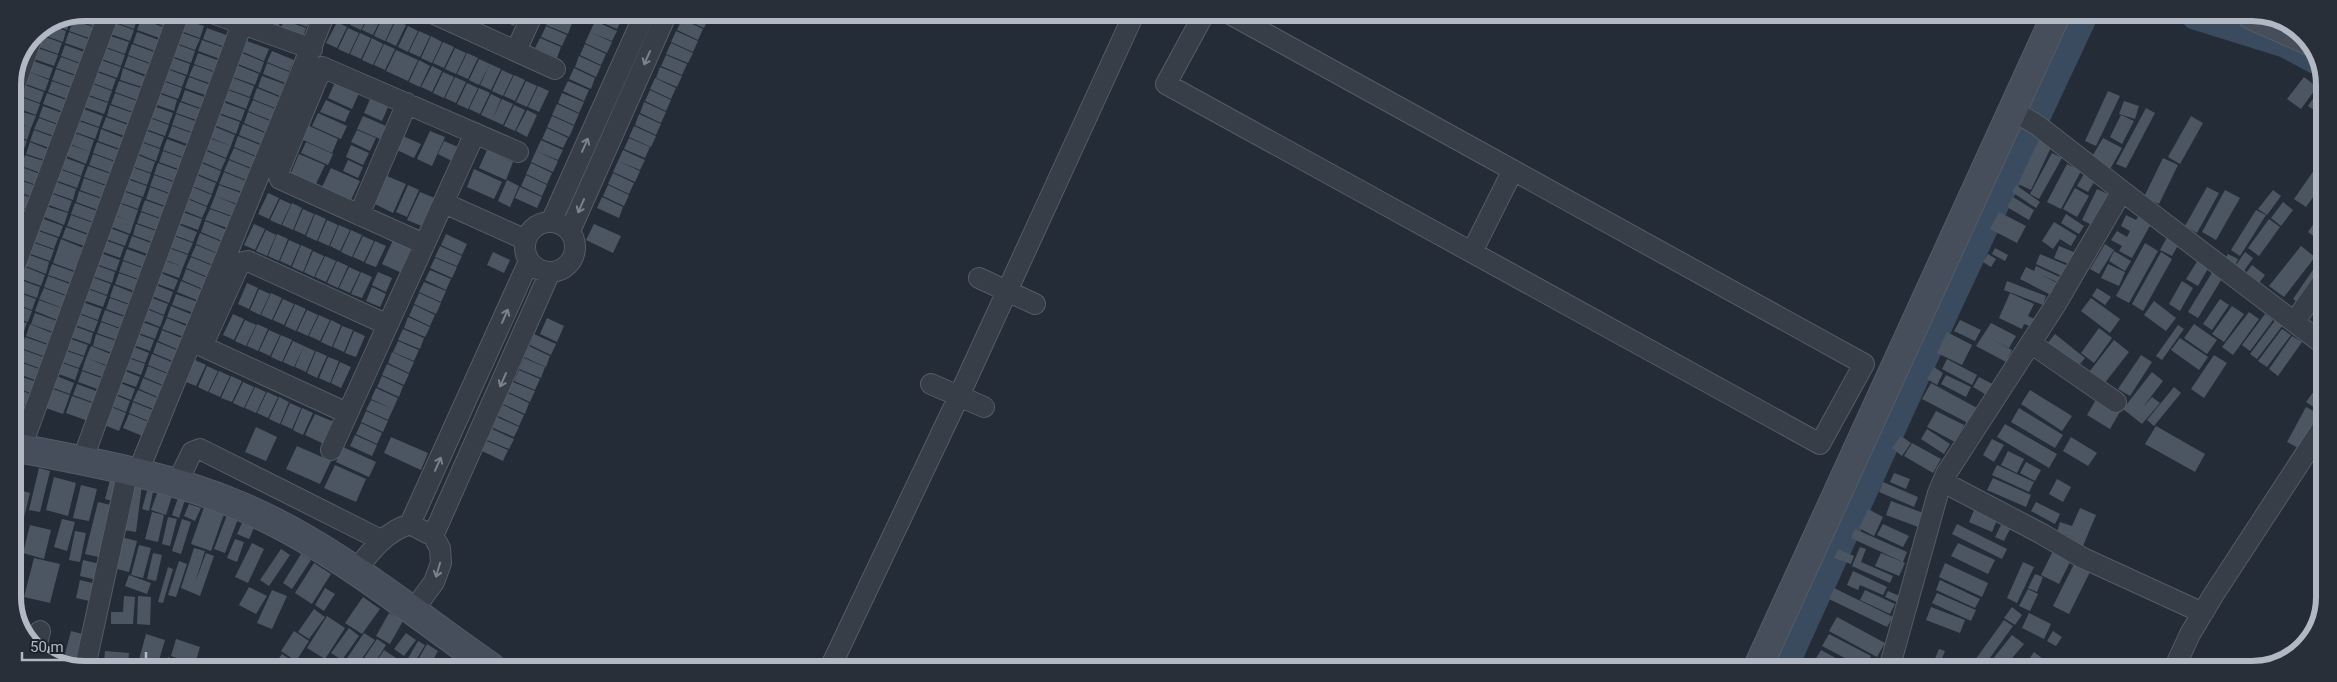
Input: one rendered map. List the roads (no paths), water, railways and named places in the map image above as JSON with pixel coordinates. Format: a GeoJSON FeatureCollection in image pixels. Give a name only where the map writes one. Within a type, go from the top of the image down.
{"type":"FeatureCollection","features":[{"type":"Feature","properties":{"kind":"street"},"geometry":{"type":"LineString","coordinates":[[21,249],[106,21]]}},
{"type":"Feature","properties":{"kind":"street"},"geometry":{"type":"LineString","coordinates":[[21,436],[176,21]]}},
{"type":"Feature","properties":{"kind":"street"},"geometry":{"type":"LineString","coordinates":[[82,461],[243,21]]}},
{"type":"Feature","properties":{"kind":"street"},"geometry":{"type":"LineString","coordinates":[[251,21],[312,49]]}},
{"type":"Feature","properties":{"kind":"street"},"geometry":{"type":"LineString","coordinates":[[86,661],[133,471],[312,49],[322,21]]}},
{"type":"Feature","properties":{"kind":"street"},"geometry":{"type":"LineString","coordinates":[[450,21],[555,69]]}},
{"type":"Feature","properties":{"kind":"street"},"geometry":{"type":"LineString","coordinates":[[516,51],[529,21]]}},
{"type":"Feature","properties":{"kind":"street"},"geometry":{"type":"LineString","coordinates":[[551,222],[640,21]]}},
{"type":"Feature","properties":{"kind":"street"},"geometry":{"type":"LineString","coordinates":[[570,231],[663,21]]}},
{"type":"Feature","properties":{"kind":"street"},"geometry":{"type":"LineString","coordinates":[[833,661],[959,396],[1131,21]]}},
{"type":"Feature","properties":{"kind":"street"},"geometry":{"type":"LineString","coordinates":[[1200,21],[1166,84],[1820,444],[1864,364],[1243,21]]}},
{"type":"Feature","properties":{"kind":"street"},"geometry":{"type":"LineString","coordinates":[[1761,661],[2016,112],[2054,21]]}},
{"type":"Feature","properties":{"kind":"street"},"geometry":{"type":"LineString","coordinates":[[424,244],[280,180],[278,172],[322,67],[327,67],[518,152]]}},
{"type":"Feature","properties":{"kind":"street"},"geometry":{"type":"LineString","coordinates":[[359,215],[407,103]]}},
{"type":"Feature","properties":{"kind":"street"},"geometry":{"type":"LineString","coordinates":[[2016,112],[2037,125],[2316,338]]}},
{"type":"Feature","properties":{"kind":"street"},"geometry":{"type":"LineString","coordinates":[[331,450],[475,133]]}},
{"type":"Feature","properties":{"kind":"street"},"geometry":{"type":"LineString","coordinates":[[1472,252],[1513,170]]}},
{"type":"Feature","properties":{"kind":"street"},"geometry":{"type":"LineString","coordinates":[[1891,661],[1938,493],[1943,482],[2032,344],[2122,191]]}},
{"type":"Feature","properties":{"kind":"street"},"geometry":{"type":"LineString","coordinates":[[444,203],[526,240]]}},
{"type":"Feature","properties":{"kind":"street"},"geometry":{"type":"LineString","coordinates":[[551,222],[561,224],[570,231],[575,244],[573,257],[564,268],[550,272],[538,269],[529,261],[525,251],[526,240],[531,230],[540,224],[551,222]]}},
{"type":"Feature","properties":{"kind":"street"},"geometry":{"type":"LineString","coordinates":[[347,413],[204,347],[204,342],[240,263],[248,261],[388,325]]}},
{"type":"Feature","properties":{"kind":"street"},"geometry":{"type":"LineString","coordinates":[[410,524],[529,261]]}},
{"type":"Feature","properties":{"kind":"street"},"geometry":{"type":"LineString","coordinates":[[434,536],[550,272]]}},
{"type":"Feature","properties":{"kind":"street"},"geometry":{"type":"LineString","coordinates":[[979,278],[1035,304]]}},
{"type":"Feature","properties":{"kind":"street"},"geometry":{"type":"LineString","coordinates":[[2296,321],[2316,291]]}},
{"type":"Feature","properties":{"kind":"street"},"geometry":{"type":"LineString","coordinates":[[2032,344],[2116,402]]}},
{"type":"Feature","properties":{"kind":"street"},"geometry":{"type":"LineString","coordinates":[[931,384],[984,407]]}},
{"type":"Feature","properties":{"kind":"street"},"geometry":{"type":"LineString","coordinates":[[2178,661],[2203,613],[2316,438]]}},
{"type":"Feature","properties":{"kind":"street"},"geometry":{"type":"LineString","coordinates":[[21,448],[177,482],[264,517],[305,538],[355,571],[481,661]]}},
{"type":"Feature","properties":{"kind":"street"},"geometry":{"type":"LineString","coordinates":[[177,482],[192,452],[200,449],[382,540]]}},
{"type":"Feature","properties":{"kind":"street"},"geometry":{"type":"LineString","coordinates":[[1943,482],[2042,534],[2083,558],[2203,613]]}},
{"type":"Feature","properties":{"kind":"street"},"geometry":{"type":"LineString","coordinates":[[428,486],[452,496]]}},
{"type":"Feature","properties":{"kind":"street"},"geometry":{"type":"LineString","coordinates":[[355,571],[382,540],[395,529],[410,524],[434,536],[440,548],[441,568],[434,582],[412,612]]}},
{"type":"Feature","properties":{"kind":"waterway"},"geometry":{"type":"LineString","coordinates":[[1786,661],[1945,309],[2080,21]]}},
{"type":"Feature","properties":{"kind":"waterway"},"geometry":{"type":"LineString","coordinates":[[2215,21],[2286,43],[2308,55]]}}]}
